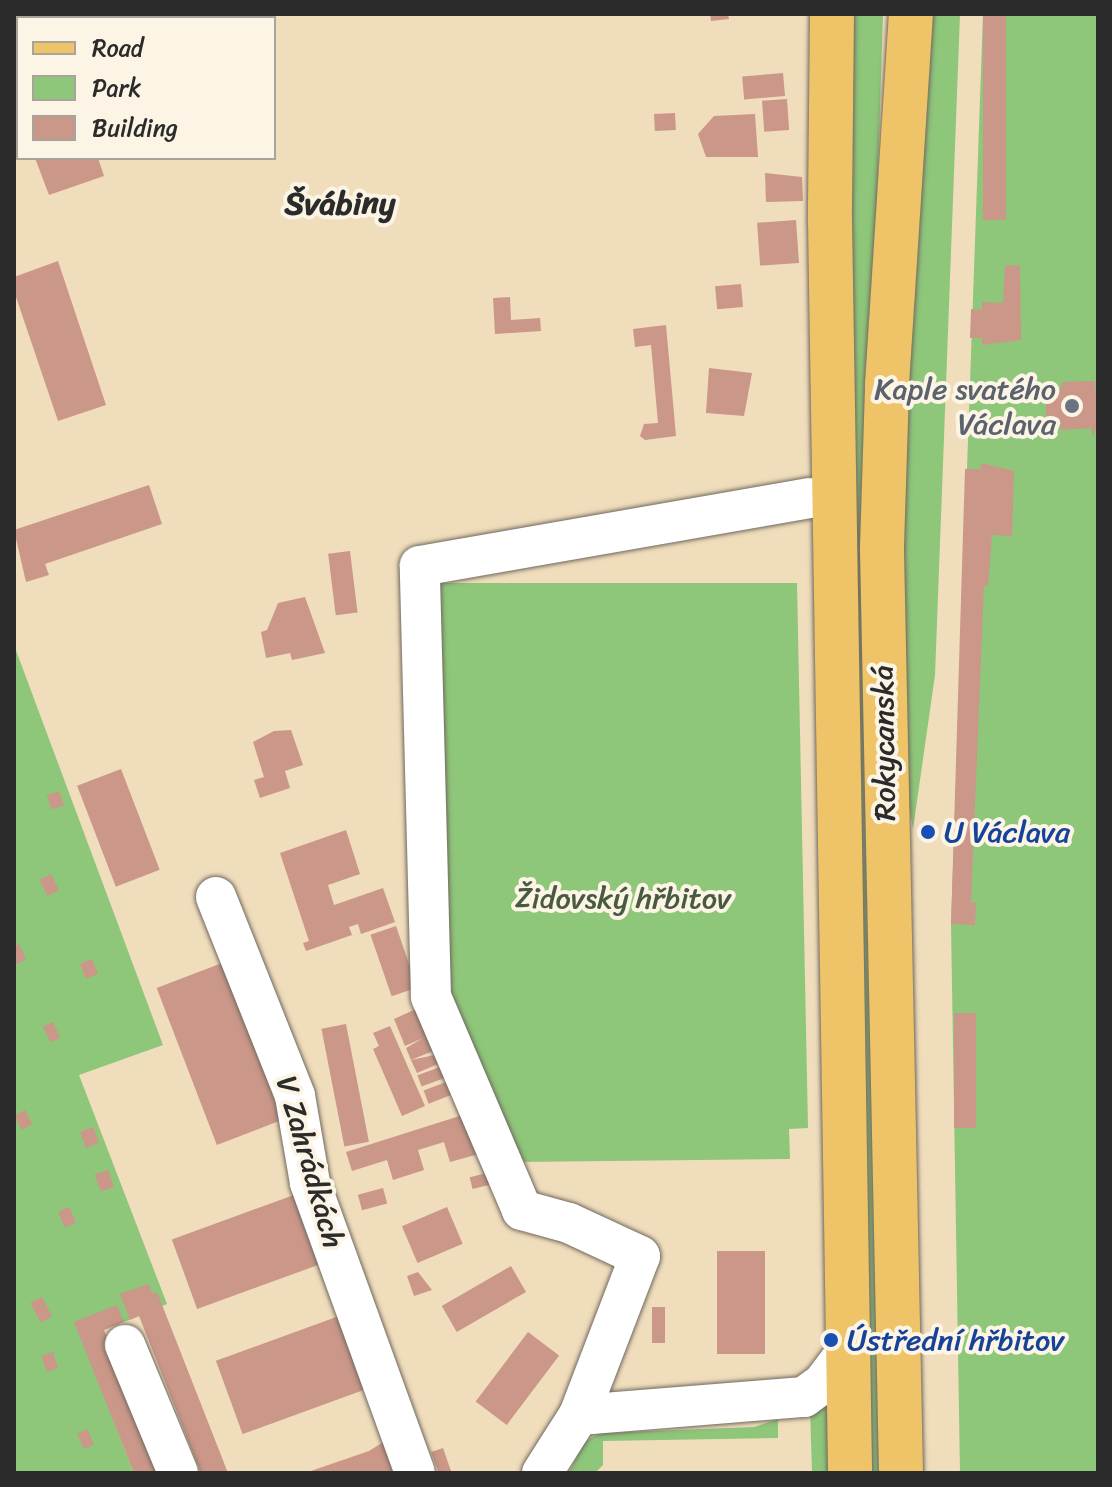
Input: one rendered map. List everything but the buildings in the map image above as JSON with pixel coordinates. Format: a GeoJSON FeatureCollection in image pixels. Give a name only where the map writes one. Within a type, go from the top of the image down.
{"type":"FeatureCollection","features":[{"type":"Feature","properties":{"kind":"main road","name":"Rokycanská"},"geometry":{"type":"LineString","coordinates":[[832,14],[830,221],[850,1473]]}},
{"type":"Feature","properties":{"kind":"main road","name":"Rokycanská"},"geometry":{"type":"LineString","coordinates":[[901,1473],[882,547],[887,384],[911,14]]}},
{"type":"Feature","properties":{"kind":"street"},"geometry":{"type":"LineString","coordinates":[[542,1473],[579,1415],[640,1256],[569,1223],[522,1210],[431,997],[420,566],[810,498]]}},
{"type":"Feature","properties":{"kind":"street","name":"V Zahrádkách"},"geometry":{"type":"LineString","coordinates":[[216,897],[295,1096],[310,1183],[415,1473]]}},
{"type":"Feature","properties":{"kind":"street"},"geometry":{"type":"LineString","coordinates":[[125,1345],[178,1473]]}},
{"type":"Feature","properties":{"kind":"street"},"geometry":{"type":"LineString","coordinates":[[579,1415],[804,1397],[823,1383],[848,1350]]}},
{"type":"Feature","properties":{"kind":"green space"},"geometry":{"type":"Polygon","coordinates":[[[850,14],[883,14],[871,392],[881,1473],[869,1473],[848,244],[850,14]]]}},
{"type":"Feature","properties":{"kind":"green space"},"geometry":{"type":"Polygon","coordinates":[[[929,14],[960,14],[935,675],[913,829],[902,767],[898,649],[911,257],[929,14]]]}},
{"type":"Feature","properties":{"kind":"green space"},"geometry":{"type":"Polygon","coordinates":[[[983,14],[1098,14],[1098,1473],[960,1473],[951,924],[983,14]]]}},
{"type":"Feature","properties":{"kind":"green space","name":"Židovský hřbitov"},"geometry":{"type":"Polygon","coordinates":[[[440,583],[797,583],[808,1128],[789,1129],[790,1159],[519,1162],[443,977],[440,583]]]}},
{"type":"Feature","properties":{"kind":"green space"},"geometry":{"type":"Polygon","coordinates":[[[14,645],[163,1045],[79,1075],[167,1304],[124,1322],[75,1322],[134,1473],[14,1473],[14,645]]]}},
{"type":"Feature","properties":{"kind":"green space"},"geometry":{"type":"Polygon","coordinates":[[[832,1395],[836,1473],[812,1473],[810,1409],[832,1395]]]}},
{"type":"Feature","properties":{"kind":"green space"},"geometry":{"type":"Polygon","coordinates":[[[778,1419],[778,1438],[603,1441],[603,1465],[595,1473],[569,1473],[584,1442],[600,1433],[754,1427],[778,1419]]]}},
{"type":"Feature","properties":{"kind":"place","name":"Kaple svatého Václava"},"geometry":{"type":"Point","coordinates":[1072,406]}},
{"type":"Feature","properties":{"kind":"place","name":"U Václava"},"geometry":{"type":"Point","coordinates":[928,832]}},
{"type":"Feature","properties":{"kind":"place","name":"Ústřední hřbitov"},"geometry":{"type":"Point","coordinates":[831,1340]}},
{"type":"Feature","properties":{"kind":"district","name":"Švábiny"},"geometry":{"type":"Point","coordinates":[340,204]}}]}
